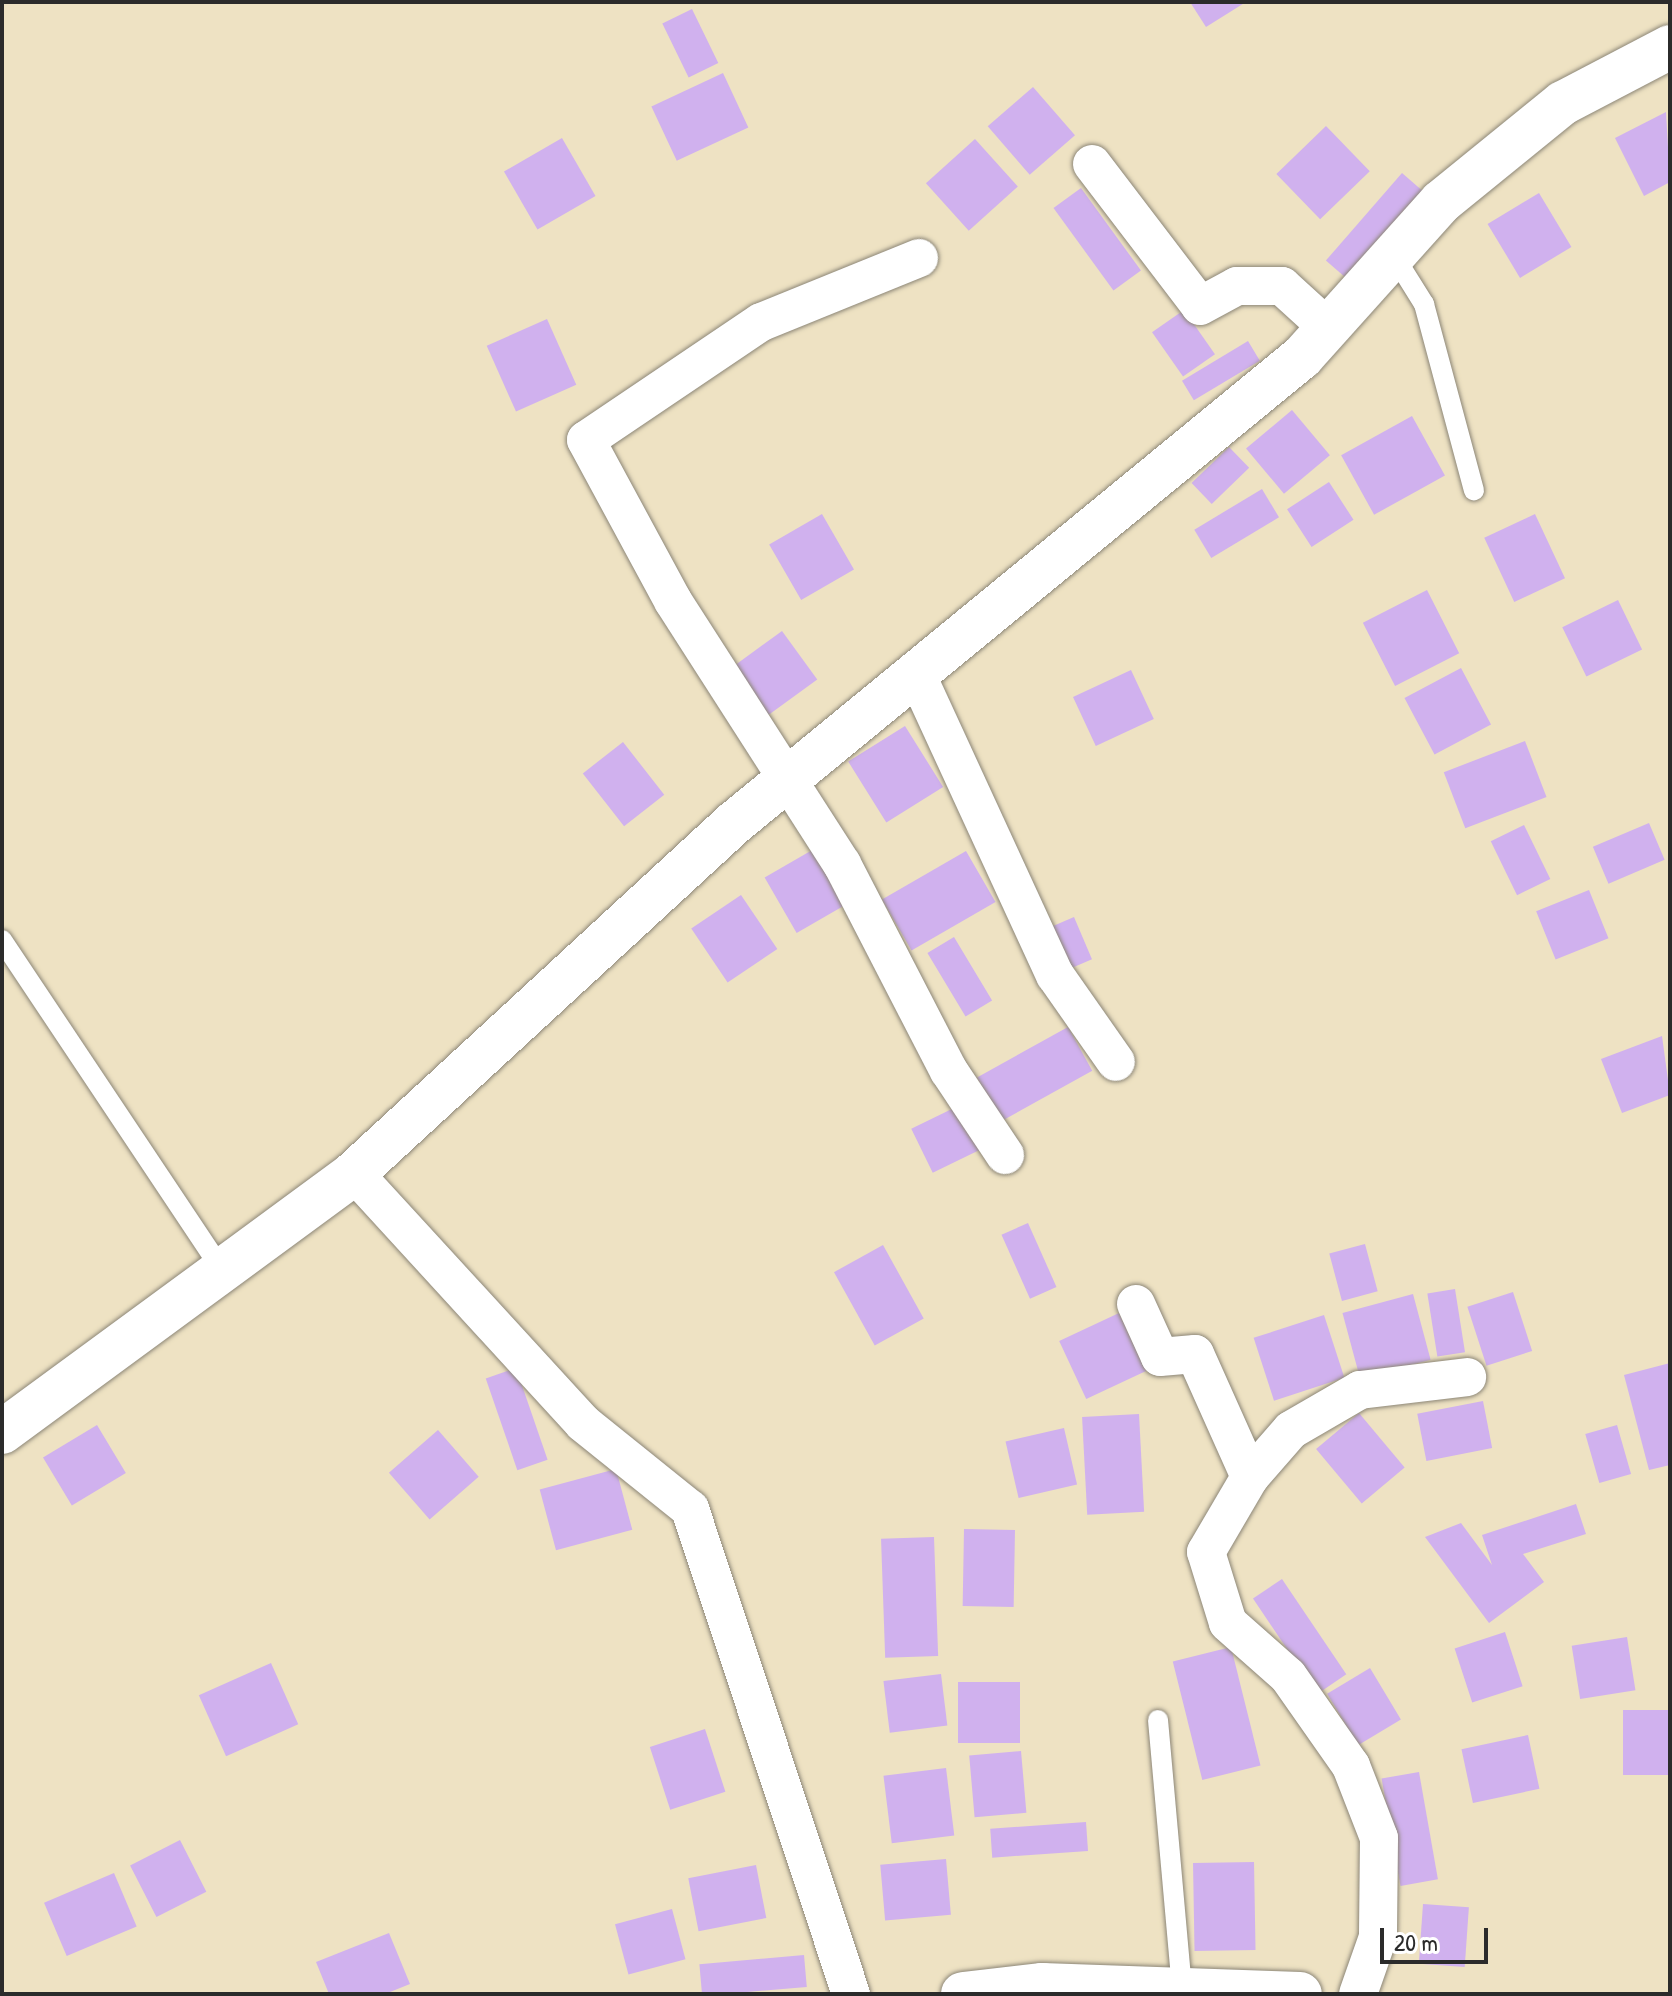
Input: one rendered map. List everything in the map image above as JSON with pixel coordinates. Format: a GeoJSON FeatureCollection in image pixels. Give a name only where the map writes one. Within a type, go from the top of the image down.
{"type":"FeatureCollection","features":[{"type":"Feature","properties":{"kind":"street"},"geometry":{"type":"LineString","coordinates":[[2,1432],[225,1275],[354,1173],[784,781],[1302,357],[1441,202],[1563,103],[1670,47]]}},
{"type":"Feature","properties":{"kind":"street"},"geometry":{"type":"LineString","coordinates":[[1092,164],[1200,306],[1237,286],[1282,286],[1328,328]]}},
{"type":"Feature","properties":{"kind":"street"},"geometry":{"type":"LineString","coordinates":[[919,258],[761,322],[586,440],[784,781],[842,864],[949,1071],[1005,1155]]}},
{"type":"Feature","properties":{"kind":"street"},"geometry":{"type":"LineString","coordinates":[[915,671],[1055,975],[1116,1062]]}},
{"type":"Feature","properties":{"kind":"street"},"geometry":{"type":"LineString","coordinates":[[354,1173],[583,1423],[690,1509],[851,1994]]}},
{"type":"Feature","properties":{"kind":"street"},"geometry":{"type":"LineString","coordinates":[[1136,1304],[1160,1357],[1195,1354],[1250,1477]]}},
{"type":"Feature","properties":{"kind":"street"},"geometry":{"type":"LineString","coordinates":[[1358,1994],[1378,1937],[1379,1838],[1351,1766],[1288,1676],[1228,1623],[1206,1552],[1250,1477],[1291,1430],[1360,1390],[1467,1377]]}},
{"type":"Feature","properties":{"kind":"street"},"geometry":{"type":"LineString","coordinates":[[963,1994],[1043,1989],[1182,1988],[1300,1994]]}},
{"type":"Feature","properties":{"kind":"lane"},"geometry":{"type":"LineString","coordinates":[[1394,256],[1424,304],[1474,490]]}},
{"type":"Feature","properties":{"kind":"lane"},"geometry":{"type":"LineString","coordinates":[[2,940],[225,1275]]}},
{"type":"Feature","properties":{"kind":"lane"},"geometry":{"type":"LineString","coordinates":[[1158,1720],[1182,1988]]}},
{"type":"Feature","properties":{"kind":"building"},"geometry":{"type":"Polygon","coordinates":[[[1190,2],[1246,2],[1206,27],[1190,2]]]}},
{"type":"Feature","properties":{"kind":"building"},"geometry":{"type":"Polygon","coordinates":[[[692,9],[718,63],[689,77],[662,23],[692,9]]]}},
{"type":"Feature","properties":{"kind":"building"},"geometry":{"type":"Polygon","coordinates":[[[723,73],[748,127],[677,161],[651,106],[723,73]]]}},
{"type":"Feature","properties":{"kind":"building"},"geometry":{"type":"Polygon","coordinates":[[[1033,87],[1075,135],[1030,175],[988,126],[1033,87]]]}},
{"type":"Feature","properties":{"kind":"building"},"geometry":{"type":"Polygon","coordinates":[[[1666,112],[1670,182],[1644,196],[1615,138],[1666,112]]]}},
{"type":"Feature","properties":{"kind":"building"},"geometry":{"type":"Polygon","coordinates":[[[1326,126],[1370,171],[1320,219],[1276,174],[1326,126]]]}},
{"type":"Feature","properties":{"kind":"building"},"geometry":{"type":"Polygon","coordinates":[[[562,138],[596,196],[537,230],[504,172],[562,138]]]}},
{"type":"Feature","properties":{"kind":"building"},"geometry":{"type":"Polygon","coordinates":[[[975,139],[1018,187],[969,231],[926,183],[975,139]]]}},
{"type":"Feature","properties":{"kind":"building"},"geometry":{"type":"Polygon","coordinates":[[[1402,173],[1424,192],[1348,280],[1326,261],[1402,173]]]}},
{"type":"Feature","properties":{"kind":"building"},"geometry":{"type":"Polygon","coordinates":[[[1081,188],[1141,271],[1113,291],[1053,208],[1081,188]]]}},
{"type":"Feature","properties":{"kind":"building"},"geometry":{"type":"Polygon","coordinates":[[[1539,193],[1571,247],[1520,278],[1488,224],[1539,193]]]}},
{"type":"Feature","properties":{"kind":"building"},"geometry":{"type":"Polygon","coordinates":[[[1184,310],[1215,354],[1183,377],[1152,332],[1184,310]]]}},
{"type":"Feature","properties":{"kind":"building"},"geometry":{"type":"Polygon","coordinates":[[[547,319],[576,385],[516,412],[487,346],[547,319]]]}},
{"type":"Feature","properties":{"kind":"building"},"geometry":{"type":"Polygon","coordinates":[[[1248,341],[1260,361],[1194,400],[1182,381],[1248,341]]]}},
{"type":"Feature","properties":{"kind":"building"},"geometry":{"type":"Polygon","coordinates":[[[1292,410],[1330,455],[1284,494],[1246,449],[1292,410]]]}},
{"type":"Feature","properties":{"kind":"building"},"geometry":{"type":"Polygon","coordinates":[[[1412,416],[1445,475],[1374,515],[1341,455],[1412,416]]]}},
{"type":"Feature","properties":{"kind":"building"},"geometry":{"type":"Polygon","coordinates":[[[1229,447],[1249,468],[1212,504],[1192,483],[1229,447]]]}},
{"type":"Feature","properties":{"kind":"building"},"geometry":{"type":"Polygon","coordinates":[[[1329,482],[1354,520],[1312,547],[1287,509],[1329,482]]]}},
{"type":"Feature","properties":{"kind":"building"},"geometry":{"type":"Polygon","coordinates":[[[1262,489],[1279,517],[1211,558],[1194,530],[1262,489]]]}},
{"type":"Feature","properties":{"kind":"building"},"geometry":{"type":"Polygon","coordinates":[[[822,514],[854,569],[801,600],[769,544],[822,514]]]}},
{"type":"Feature","properties":{"kind":"building"},"geometry":{"type":"Polygon","coordinates":[[[1535,514],[1565,578],[1514,602],[1484,538],[1535,514]]]}},
{"type":"Feature","properties":{"kind":"building"},"geometry":{"type":"Polygon","coordinates":[[[1427,590],[1459,653],[1395,686],[1363,623],[1427,590]]]}},
{"type":"Feature","properties":{"kind":"building"},"geometry":{"type":"Polygon","coordinates":[[[1618,600],[1642,649],[1586,677],[1562,627],[1618,600]]]}},
{"type":"Feature","properties":{"kind":"building"},"geometry":{"type":"Polygon","coordinates":[[[782,631],[817,680],[767,716],[732,667],[782,631]]]}},
{"type":"Feature","properties":{"kind":"building"},"geometry":{"type":"Polygon","coordinates":[[[1461,668],[1491,725],[1435,755],[1404,698],[1461,668]]]}},
{"type":"Feature","properties":{"kind":"building"},"geometry":{"type":"Polygon","coordinates":[[[1131,670],[1154,719],[1096,746],[1073,697],[1131,670]]]}},
{"type":"Feature","properties":{"kind":"building"},"geometry":{"type":"Polygon","coordinates":[[[905,726],[943,787],[886,823],[848,762],[905,726]]]}},
{"type":"Feature","properties":{"kind":"building"},"geometry":{"type":"Polygon","coordinates":[[[1525,741],[1547,797],[1465,828],[1444,772],[1525,741]]]}},
{"type":"Feature","properties":{"kind":"building"},"geometry":{"type":"Polygon","coordinates":[[[623,742],[664,795],[624,826],[583,773],[623,742]]]}},
{"type":"Feature","properties":{"kind":"building"},"geometry":{"type":"Polygon","coordinates":[[[1649,823],[1665,860],[1608,884],[1593,847],[1649,823]]]}},
{"type":"Feature","properties":{"kind":"building"},"geometry":{"type":"Polygon","coordinates":[[[1524,825],[1550,879],[1517,895],[1491,841],[1524,825]]]}},
{"type":"Feature","properties":{"kind":"building"},"geometry":{"type":"Polygon","coordinates":[[[814,849],[846,904],[797,933],[765,878],[814,849]]]}},
{"type":"Feature","properties":{"kind":"building"},"geometry":{"type":"Polygon","coordinates":[[[966,851],[995,902],[911,951],[882,900],[966,851]]]}},
{"type":"Feature","properties":{"kind":"building"},"geometry":{"type":"Polygon","coordinates":[[[1589,890],[1608,938],[1556,960],[1536,911],[1589,890]]]}},
{"type":"Feature","properties":{"kind":"building"},"geometry":{"type":"Polygon","coordinates":[[[741,895],[777,949],[728,982],[691,929],[741,895]]]}},
{"type":"Feature","properties":{"kind":"building"},"geometry":{"type":"Polygon","coordinates":[[[1074,917],[1092,959],[1070,969],[1052,926],[1074,917]]]}},
{"type":"Feature","properties":{"kind":"building"},"geometry":{"type":"Polygon","coordinates":[[[954,937],[992,1000],[966,1016],[927,953],[954,937]]]}},
{"type":"Feature","properties":{"kind":"building"},"geometry":{"type":"Polygon","coordinates":[[[1068,1027],[1092,1071],[1001,1121],[977,1077],[1068,1027]]]}},
{"type":"Feature","properties":{"kind":"building"},"geometry":{"type":"Polygon","coordinates":[[[1662,1036],[1670,1095],[1622,1113],[1601,1059],[1662,1036]]]}},
{"type":"Feature","properties":{"kind":"building"},"geometry":{"type":"Polygon","coordinates":[[[958,1106],[979,1150],[933,1173],[911,1129],[958,1106]]]}},
{"type":"Feature","properties":{"kind":"building"},"geometry":{"type":"Polygon","coordinates":[[[1028,1223],[1056,1287],[1030,1299],[1002,1235],[1028,1223]]]}},
{"type":"Feature","properties":{"kind":"building"},"geometry":{"type":"Polygon","coordinates":[[[1365,1244],[1378,1291],[1342,1301],[1329,1254],[1365,1244]]]}},
{"type":"Feature","properties":{"kind":"building"},"geometry":{"type":"Polygon","coordinates":[[[883,1245],[924,1318],[875,1346],[834,1272],[883,1245]]]}},
{"type":"Feature","properties":{"kind":"building"},"geometry":{"type":"Polygon","coordinates":[[[1455,1289],[1465,1352],[1437,1357],[1427,1293],[1455,1289]]]}},
{"type":"Feature","properties":{"kind":"building"},"geometry":{"type":"Polygon","coordinates":[[[1513,1292],[1532,1351],[1487,1366],[1467,1307],[1513,1292]]]}},
{"type":"Feature","properties":{"kind":"building"},"geometry":{"type":"Polygon","coordinates":[[[1413,1294],[1431,1360],[1360,1379],[1342,1313],[1413,1294]]]}},
{"type":"Feature","properties":{"kind":"building"},"geometry":{"type":"Polygon","coordinates":[[[1119,1313],[1146,1371],[1086,1399],[1059,1341],[1119,1313]]]}},
{"type":"Feature","properties":{"kind":"building"},"geometry":{"type":"Polygon","coordinates":[[[1324,1315],[1344,1378],[1274,1401],[1254,1338],[1324,1315]]]}},
{"type":"Feature","properties":{"kind":"building"},"geometry":{"type":"Polygon","coordinates":[[[1670,1363],[1670,1465],[1649,1470],[1624,1375],[1670,1363]]]}},
{"type":"Feature","properties":{"kind":"building"},"geometry":{"type":"Polygon","coordinates":[[[516,1368],[548,1460],[517,1470],[486,1378],[516,1368]]]}},
{"type":"Feature","properties":{"kind":"building"},"geometry":{"type":"Polygon","coordinates":[[[1483,1401],[1492,1448],[1426,1461],[1417,1414],[1483,1401]]]}},
{"type":"Feature","properties":{"kind":"building"},"geometry":{"type":"Polygon","coordinates":[[[1359,1413],[1405,1467],[1362,1503],[1316,1449],[1359,1413]]]}},
{"type":"Feature","properties":{"kind":"building"},"geometry":{"type":"Polygon","coordinates":[[[1139,1414],[1144,1512],[1087,1515],[1082,1417],[1139,1414]]]}},
{"type":"Feature","properties":{"kind":"building"},"geometry":{"type":"Polygon","coordinates":[[[97,1425],[126,1473],[72,1505],[43,1457],[97,1425]]]}},
{"type":"Feature","properties":{"kind":"building"},"geometry":{"type":"Polygon","coordinates":[[[1617,1425],[1631,1474],[1599,1483],[1585,1434],[1617,1425]]]}},
{"type":"Feature","properties":{"kind":"building"},"geometry":{"type":"Polygon","coordinates":[[[1064,1428],[1077,1485],[1019,1498],[1006,1441],[1064,1428]]]}},
{"type":"Feature","properties":{"kind":"building"},"geometry":{"type":"Polygon","coordinates":[[[438,1430],[479,1477],[430,1519],[389,1473],[438,1430]]]}},
{"type":"Feature","properties":{"kind":"building"},"geometry":{"type":"Polygon","coordinates":[[[616,1469],[632,1530],[556,1550],[540,1489],[616,1469]]]}},
{"type":"Feature","properties":{"kind":"building"},"geometry":{"type":"Polygon","coordinates":[[[1576,1504],[1586,1534],[1523,1554],[1544,1582],[1489,1623],[1425,1537],[1461,1523],[1492,1565],[1482,1535],[1576,1504]]]}},
{"type":"Feature","properties":{"kind":"building"},"geometry":{"type":"Polygon","coordinates":[[[964,1529],[1015,1530],[1014,1607],[963,1606],[964,1529]]]}},
{"type":"Feature","properties":{"kind":"building"},"geometry":{"type":"Polygon","coordinates":[[[934,1537],[938,1656],[885,1658],[881,1539],[934,1537]]]}},
{"type":"Feature","properties":{"kind":"building"},"geometry":{"type":"Polygon","coordinates":[[[1282,1579],[1346,1674],[1317,1694],[1253,1599],[1282,1579]]]}},
{"type":"Feature","properties":{"kind":"building"},"geometry":{"type":"Polygon","coordinates":[[[1505,1632],[1523,1686],[1472,1703],[1455,1648],[1505,1632]]]}},
{"type":"Feature","properties":{"kind":"building"},"geometry":{"type":"Polygon","coordinates":[[[1627,1637],[1635,1690],[1580,1699],[1572,1646],[1627,1637]]]}},
{"type":"Feature","properties":{"kind":"building"},"geometry":{"type":"Polygon","coordinates":[[[1231,1647],[1261,1765],[1202,1780],[1173,1662],[1231,1647]]]}},
{"type":"Feature","properties":{"kind":"building"},"geometry":{"type":"Polygon","coordinates":[[[271,1663],[298,1724],[226,1756],[199,1695],[271,1663]]]}},
{"type":"Feature","properties":{"kind":"building"},"geometry":{"type":"Polygon","coordinates":[[[1370,1668],[1401,1719],[1358,1745],[1327,1694],[1370,1668]]]}},
{"type":"Feature","properties":{"kind":"building"},"geometry":{"type":"Polygon","coordinates":[[[941,1674],[947,1726],[890,1733],[883,1681],[941,1674]]]}},
{"type":"Feature","properties":{"kind":"building"},"geometry":{"type":"Polygon","coordinates":[[[958,1682],[1020,1682],[1020,1743],[958,1743],[958,1682]]]}},
{"type":"Feature","properties":{"kind":"building"},"geometry":{"type":"Polygon","coordinates":[[[1623,1710],[1670,1710],[1670,1775],[1623,1775],[1623,1710]]]}},
{"type":"Feature","properties":{"kind":"building"},"geometry":{"type":"Polygon","coordinates":[[[705,1729],[725,1792],[670,1810],[650,1747],[705,1729]]]}},
{"type":"Feature","properties":{"kind":"building"},"geometry":{"type":"Polygon","coordinates":[[[1528,1735],[1539,1789],[1473,1803],[1461,1749],[1528,1735]]]}},
{"type":"Feature","properties":{"kind":"building"},"geometry":{"type":"Polygon","coordinates":[[[1021,1751],[1026,1813],[975,1817],[969,1756],[1021,1751]]]}},
{"type":"Feature","properties":{"kind":"building"},"geometry":{"type":"Polygon","coordinates":[[[946,1768],[954,1835],[892,1843],[883,1776],[946,1768]]]}},
{"type":"Feature","properties":{"kind":"building"},"geometry":{"type":"Polygon","coordinates":[[[1419,1772],[1438,1879],[1401,1886],[1382,1779],[1419,1772]]]}},
{"type":"Feature","properties":{"kind":"building"},"geometry":{"type":"Polygon","coordinates":[[[1086,1822],[1088,1851],[992,1858],[990,1829],[1086,1822]]]}},
{"type":"Feature","properties":{"kind":"building"},"geometry":{"type":"Polygon","coordinates":[[[180,1840],[206,1892],[156,1917],[130,1865],[180,1840]]]}},
{"type":"Feature","properties":{"kind":"building"},"geometry":{"type":"Polygon","coordinates":[[[946,1859],[951,1915],[885,1921],[880,1865],[946,1859]]]}},
{"type":"Feature","properties":{"kind":"building"},"geometry":{"type":"Polygon","coordinates":[[[1254,1862],[1256,1950],[1195,1951],[1193,1863],[1254,1862]]]}},
{"type":"Feature","properties":{"kind":"building"},"geometry":{"type":"Polygon","coordinates":[[[756,1865],[766,1918],[699,1931],[688,1878],[756,1865]]]}},
{"type":"Feature","properties":{"kind":"building"},"geometry":{"type":"Polygon","coordinates":[[[114,1873],[137,1926],[67,1956],[44,1903],[114,1873]]]}},
{"type":"Feature","properties":{"kind":"building"},"geometry":{"type":"Polygon","coordinates":[[[1423,1904],[1469,1907],[1465,1967],[1419,1964],[1423,1904]]]}},
{"type":"Feature","properties":{"kind":"building"},"geometry":{"type":"Polygon","coordinates":[[[672,1909],[685,1959],[628,1974],[615,1924],[672,1909]]]}},
{"type":"Feature","properties":{"kind":"building"},"geometry":{"type":"Polygon","coordinates":[[[389,1933],[410,1984],[385,1994],[329,1994],[316,1962],[389,1933]]]}},
{"type":"Feature","properties":{"kind":"building"},"geometry":{"type":"Polygon","coordinates":[[[804,1955],[807,1987],[702,1994],[699,1964],[804,1955]]]}}]}
